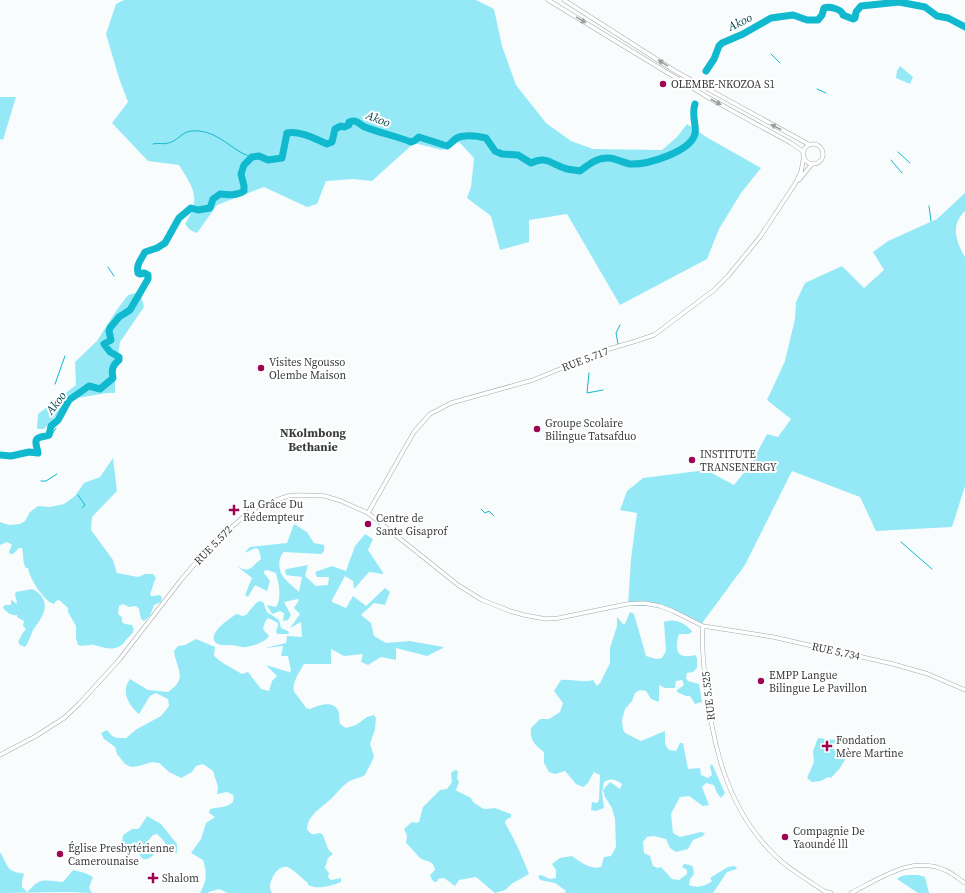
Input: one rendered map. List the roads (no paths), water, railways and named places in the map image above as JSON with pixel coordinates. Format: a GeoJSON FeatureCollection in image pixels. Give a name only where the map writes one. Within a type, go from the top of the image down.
{"type":"FeatureCollection","features":[{"type":"Feature","properties":{"kind":"street"},"geometry":{"type":"LineString","coordinates":[[548,0],[709,98],[791,142],[804,154],[807,161],[812,164],[819,162],[823,155],[820,147],[810,145],[675,71],[564,0]]}},
{"type":"Feature","properties":{"kind":"street"},"geometry":{"type":"LineString","coordinates":[[804,154],[807,147],[810,145]]}},
{"type":"Feature","properties":{"kind":"street","name":"RUE 5.717"},"geometry":{"type":"LineString","coordinates":[[368,513],[414,432],[430,414],[451,403],[533,380],[606,350],[654,335],[707,296],[728,276],[760,237],[795,184],[804,164],[804,154]]}},
{"type":"Feature","properties":{"kind":"street","name":"RUE 5.717"},"geometry":{"type":"LineString","coordinates":[[795,184],[812,164]]}},
{"type":"Feature","properties":{"kind":"street","name":"RUE 5.572"},"geometry":{"type":"LineString","coordinates":[[0,755],[36,736],[67,715],[83,700],[135,640],[204,553],[238,520],[250,511],[262,505],[288,496],[325,496],[368,513],[443,574],[482,600],[510,611],[536,617],[559,618],[627,604],[644,603],[660,606],[673,611],[703,626]]}},
{"type":"Feature","properties":{"kind":"street","name":"RUE 5.734"},"geometry":{"type":"LineString","coordinates":[[703,626],[773,637],[893,664],[928,674],[965,690]]}},
{"type":"Feature","properties":{"kind":"street","name":"RUE 5.525"},"geometry":{"type":"LineString","coordinates":[[703,626],[702,645],[705,676],[714,739],[721,765],[737,802],[748,823],[770,851],[785,865],[824,891],[831,893]]}},
{"type":"Feature","properties":{"kind":"street"},"geometry":{"type":"LineString","coordinates":[[851,893],[892,873],[914,865],[930,865],[945,870],[965,883]]}},
{"type":"Feature","properties":{"kind":"waterway","name":"Akoo"},"geometry":{"type":"LineString","coordinates":[[706,71],[722,43],[743,34],[771,18],[793,15],[807,20],[818,20],[826,7],[838,10],[843,15],[853,19],[861,6],[899,2],[925,7],[937,16],[948,18],[965,27]]}},
{"type":"Feature","properties":{"kind":"waterway"},"geometry":{"type":"LineString","coordinates":[[771,54],[780,63]]}},
{"type":"Feature","properties":{"kind":"waterway"},"geometry":{"type":"LineString","coordinates":[[817,89],[826,93]]}},
{"type":"Feature","properties":{"kind":"waterway","name":"Akoo"},"geometry":{"type":"LineString","coordinates":[[0,455],[11,456],[29,452],[38,453],[36,444],[37,439],[49,435],[51,426],[58,420],[69,400],[89,386],[100,389],[113,378],[113,368],[119,360],[119,357],[110,352],[104,344],[111,340],[109,331],[110,328],[119,317],[130,310],[148,279],[148,275],[138,273],[139,262],[145,252],[157,248],[165,243],[179,218],[191,208],[198,210],[210,208],[213,199],[220,194],[229,195],[244,191],[241,174],[244,165],[252,157],[259,156],[268,160],[282,158],[287,133],[291,132],[302,134],[327,144],[332,142],[335,129],[341,126],[344,127],[349,125],[349,122],[354,121],[365,127],[411,142],[419,137],[447,146],[460,137],[475,136],[486,138],[495,151],[502,154],[518,155],[531,163],[545,160],[567,169],[580,171],[592,162],[603,158],[613,158],[630,164],[637,164],[657,160],[677,152],[685,146],[695,134],[695,104]]}},
{"type":"Feature","properties":{"kind":"waterway"},"geometry":{"type":"LineString","coordinates":[[153,144],[164,144],[171,142],[191,131],[206,132],[221,139],[247,156],[252,157]]}},
{"type":"Feature","properties":{"kind":"waterway"},"geometry":{"type":"LineString","coordinates":[[898,152],[910,163]]}},
{"type":"Feature","properties":{"kind":"waterway"},"geometry":{"type":"LineString","coordinates":[[891,160],[902,173]]}},
{"type":"Feature","properties":{"kind":"waterway"},"geometry":{"type":"LineString","coordinates":[[929,206],[931,221]]}},
{"type":"Feature","properties":{"kind":"waterway"},"geometry":{"type":"LineString","coordinates":[[108,267],[114,276]]}},
{"type":"Feature","properties":{"kind":"waterway"},"geometry":{"type":"LineString","coordinates":[[618,344],[616,333],[620,325]]}},
{"type":"Feature","properties":{"kind":"waterway"},"geometry":{"type":"LineString","coordinates":[[55,384],[65,356]]}},
{"type":"Feature","properties":{"kind":"waterway"},"geometry":{"type":"LineString","coordinates":[[589,373],[587,393],[603,390]]}},
{"type":"Feature","properties":{"kind":"waterway","name":"Akoo"},"geometry":{"type":"LineString","coordinates":[[49,435],[51,436],[56,428]]}},
{"type":"Feature","properties":{"kind":"waterway"},"geometry":{"type":"LineString","coordinates":[[41,481],[46,481],[57,474]]}},
{"type":"Feature","properties":{"kind":"waterway"},"geometry":{"type":"LineString","coordinates":[[78,495],[85,505],[82,508]]}},
{"type":"Feature","properties":{"kind":"waterway"},"geometry":{"type":"LineString","coordinates":[[481,509],[485,513],[489,511],[494,516]]}},
{"type":"Feature","properties":{"kind":"waterway"},"geometry":{"type":"LineString","coordinates":[[901,542],[932,569]]}},
{"type":"Feature","properties":{"kind":"place","name":"OLEMBE-NKOZOA S1"},"geometry":{"type":"Point","coordinates":[663,84]}},
{"type":"Feature","properties":{"kind":"place","name":"Visites Ngousso Olembe Maison"},"geometry":{"type":"Point","coordinates":[261,368]}},
{"type":"Feature","properties":{"kind":"place","name":"Groupe Scolaire Bilingue Tatsafduo"},"geometry":{"type":"Point","coordinates":[537,429]}},
{"type":"Feature","properties":{"kind":"place","name":"INSTITUTE TRANSENERGY"},"geometry":{"type":"Point","coordinates":[692,460]}},
{"type":"Feature","properties":{"kind":"place","name":"La Grâce Du Rédempteur"},"geometry":{"type":"Point","coordinates":[234,510]}},
{"type":"Feature","properties":{"kind":"place","name":"Centre de Sante Gisaprof"},"geometry":{"type":"Point","coordinates":[368,524]}},
{"type":"Feature","properties":{"kind":"place","name":"EMPP Langue Bilingue Le Pavillon"},"geometry":{"type":"Point","coordinates":[761,681]}},
{"type":"Feature","properties":{"kind":"place","name":"Fondation Mère Martine"},"geometry":{"type":"Point","coordinates":[827,746]}},
{"type":"Feature","properties":{"kind":"place","name":"Compagnie De Yaoundé lll"},"geometry":{"type":"Point","coordinates":[785,837]}},
{"type":"Feature","properties":{"kind":"place","name":"Église Presbytérienne Camerounaise"},"geometry":{"type":"Point","coordinates":[60,854]}},
{"type":"Feature","properties":{"kind":"place","name":"Shalom"},"geometry":{"type":"Point","coordinates":[153,878]}},
{"type":"Feature","properties":{"kind":"district","name":"NKolmbong Bethanie"},"geometry":{"type":"Point","coordinates":[313,440]}}]}
